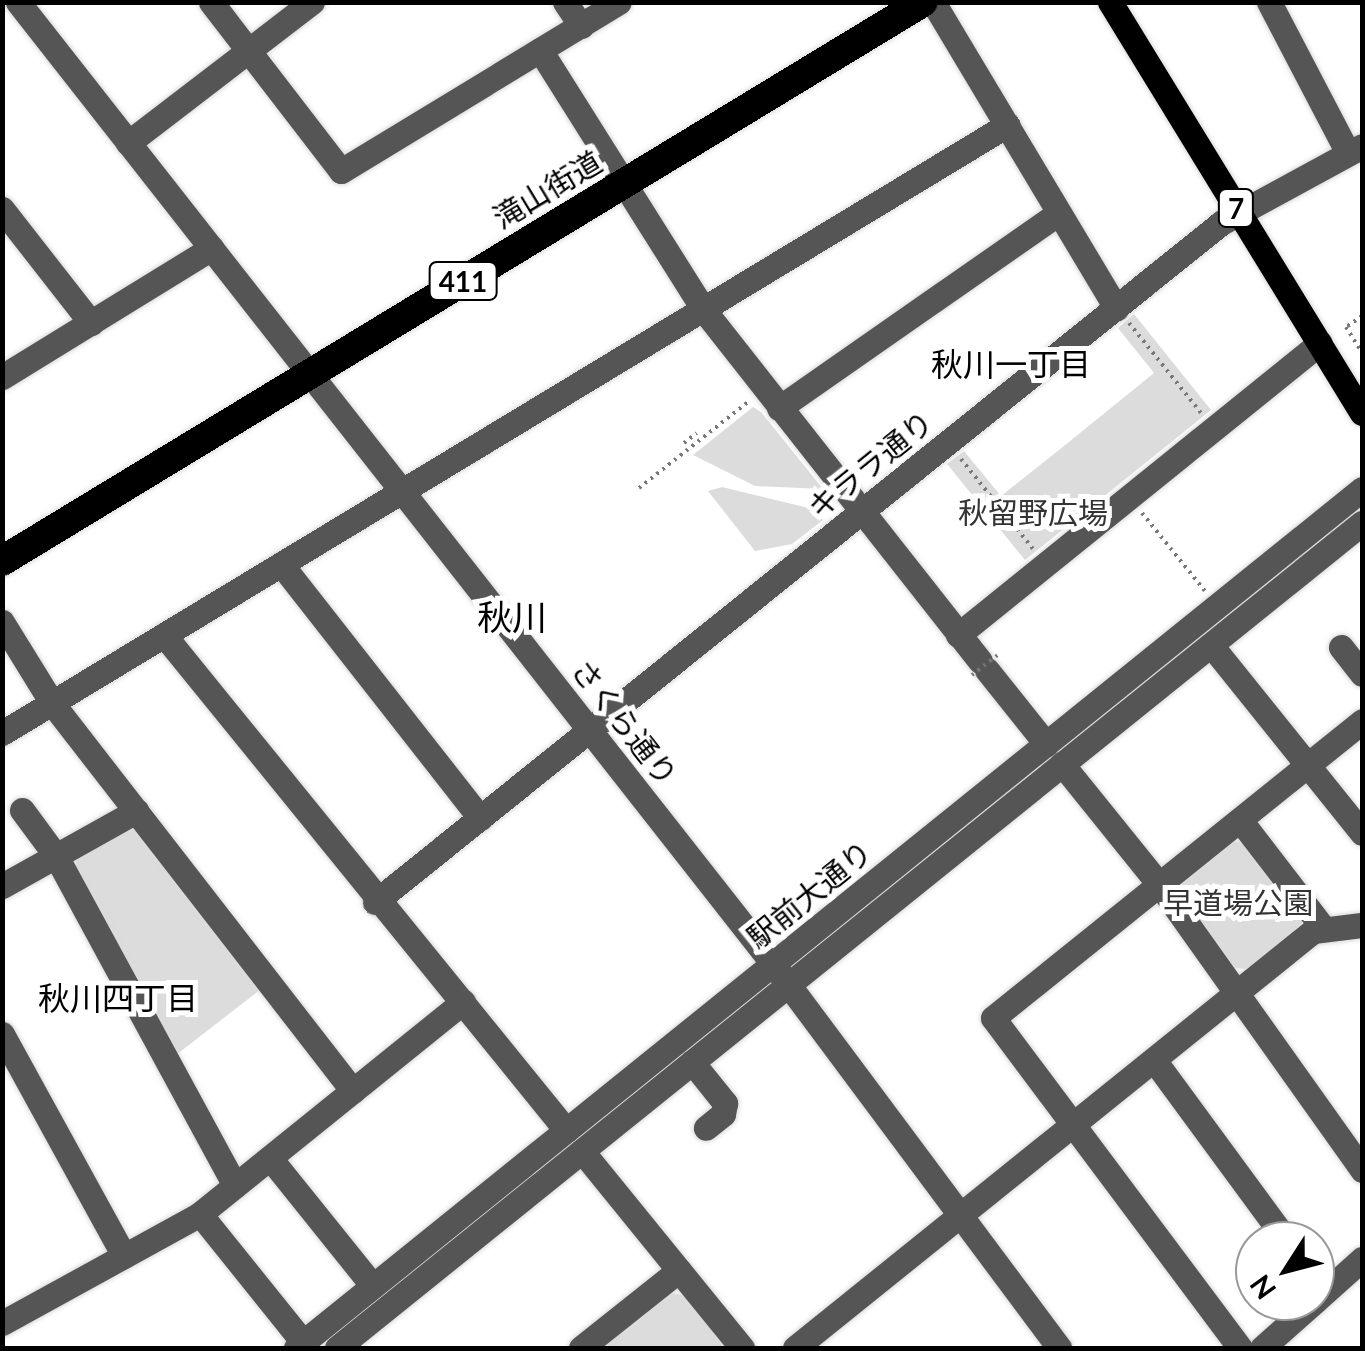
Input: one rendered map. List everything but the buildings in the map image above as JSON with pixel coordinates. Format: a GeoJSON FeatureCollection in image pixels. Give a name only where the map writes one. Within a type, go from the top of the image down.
{"type":"FeatureCollection","features":[{"type":"Feature","properties":{"kind":"highway","name":"滝山街道"},"geometry":{"type":"LineString","coordinates":[[2,560],[923,2]]}},
{"type":"Feature","properties":{"kind":"main road","name":"7"},"geometry":{"type":"LineString","coordinates":[[1110,2],[1362,412]]}},
{"type":"Feature","properties":{"kind":"street","name":"さくら通り"},"geometry":{"type":"LineString","coordinates":[[18,2],[781,975],[1059,1348]]}},
{"type":"Feature","properties":{"kind":"street"},"geometry":{"type":"LineString","coordinates":[[211,2],[341,171],[619,2]]}},
{"type":"Feature","properties":{"kind":"street"},"geometry":{"type":"LineString","coordinates":[[128,144],[246,48],[312,2]]}},
{"type":"Feature","properties":{"kind":"street"},"geometry":{"type":"LineString","coordinates":[[565,2],[580,26]]}},
{"type":"Feature","properties":{"kind":"street"},"geometry":{"type":"LineString","coordinates":[[932,2],[1116,308]]}},
{"type":"Feature","properties":{"kind":"street"},"geometry":{"type":"LineString","coordinates":[[1269,2],[1355,149]]}},
{"type":"Feature","properties":{"kind":"street"},"geometry":{"type":"LineString","coordinates":[[540,50],[704,309],[860,514],[1159,884],[1362,1170]]}},
{"type":"Feature","properties":{"kind":"street"},"geometry":{"type":"LineString","coordinates":[[2,733],[1007,126]]}},
{"type":"Feature","properties":{"kind":"street","name":"キララ通り"},"geometry":{"type":"LineString","coordinates":[[376,902],[1238,211],[1355,149]]}},
{"type":"Feature","properties":{"kind":"street"},"geometry":{"type":"LineString","coordinates":[[779,408],[1059,213]]}},
{"type":"Feature","properties":{"kind":"street"},"geometry":{"type":"LineString","coordinates":[[5,217],[91,323]]}},
{"type":"Feature","properties":{"kind":"street"},"geometry":{"type":"LineString","coordinates":[[2,377],[212,248]]}},
{"type":"Feature","properties":{"kind":"street"},"geometry":{"type":"LineString","coordinates":[[958,635],[1320,343]]}},
{"type":"Feature","properties":{"kind":"street","name":"駅前大通り"},"geometry":{"type":"LineString","coordinates":[[337,1348],[574,1141],[1054,754],[1217,606],[1362,490]]}},
{"type":"Feature","properties":{"kind":"street","name":"駅前大通り"},"geometry":{"type":"LineString","coordinates":[[1054,754],[1211,645],[1362,522]]}},
{"type":"Feature","properties":{"kind":"street"},"geometry":{"type":"LineString","coordinates":[[281,564],[480,818]]}},
{"type":"Feature","properties":{"kind":"street"},"geometry":{"type":"LineString","coordinates":[[2,622],[52,704],[353,1091]]}},
{"type":"Feature","properties":{"kind":"street"},"geometry":{"type":"LineString","coordinates":[[164,635],[376,902],[463,1002],[742,1348]]}},
{"type":"Feature","properties":{"kind":"street"},"geometry":{"type":"LineString","coordinates":[[1211,645],[1362,833]]}},
{"type":"Feature","properties":{"kind":"street"},"geometry":{"type":"LineString","coordinates":[[1341,647],[1362,674]]}},
{"type":"Feature","properties":{"kind":"street"},"geometry":{"type":"LineString","coordinates":[[1240,1348],[993,1018],[1362,721]]}},
{"type":"Feature","properties":{"kind":"street"},"geometry":{"type":"LineString","coordinates":[[22,810],[56,856],[235,1186]]}},
{"type":"Feature","properties":{"kind":"street"},"geometry":{"type":"LineString","coordinates":[[2,886],[136,812]]}},
{"type":"Feature","properties":{"kind":"street"},"geometry":{"type":"LineString","coordinates":[[1227,826],[1324,929]]}},
{"type":"Feature","properties":{"kind":"street"},"geometry":{"type":"LineString","coordinates":[[795,1348],[1237,993],[1324,929],[1362,925]]}},
{"type":"Feature","properties":{"kind":"street","name":"駅前大通り"},"geometry":{"type":"LineString","coordinates":[[300,1345],[373,1286],[574,1141],[692,1062],[781,975]]}},
{"type":"Feature","properties":{"kind":"street"},"geometry":{"type":"LineString","coordinates":[[2,1322],[200,1214],[463,1002]]}},
{"type":"Feature","properties":{"kind":"street"},"geometry":{"type":"LineString","coordinates":[[2,1034],[124,1256]]}},
{"type":"Feature","properties":{"kind":"street"},"geometry":{"type":"LineString","coordinates":[[1154,1060],[1272,1221]]}},
{"type":"Feature","properties":{"kind":"street"},"geometry":{"type":"LineString","coordinates":[[692,1062],[725,1103],[723,1114],[706,1128]]}},
{"type":"Feature","properties":{"kind":"street"},"geometry":{"type":"LineString","coordinates":[[270,1158],[373,1286]]}},
{"type":"Feature","properties":{"kind":"street"},"geometry":{"type":"LineString","coordinates":[[200,1214],[300,1345]]}},
{"type":"Feature","properties":{"kind":"street"},"geometry":{"type":"LineString","coordinates":[[1335,1279],[1362,1259]]}},
{"type":"Feature","properties":{"kind":"street"},"geometry":{"type":"LineString","coordinates":[[581,1348],[678,1270]]}},
{"type":"Feature","properties":{"kind":"street"},"geometry":{"type":"LineString","coordinates":[[1262,1348],[1289,1321]]}},
{"type":"Feature","properties":{"kind":"path"},"geometry":{"type":"LineString","coordinates":[[1116,308],[1214,429]]}},
{"type":"Feature","properties":{"kind":"path"},"geometry":{"type":"LineString","coordinates":[[1362,316],[1346,326],[1362,354]]}},
{"type":"Feature","properties":{"kind":"path"},"geometry":{"type":"LineString","coordinates":[[639,488],[746,399]]}},
{"type":"Feature","properties":{"kind":"path"},"geometry":{"type":"LineString","coordinates":[[684,443],[697,433]]}},
{"type":"Feature","properties":{"kind":"path"},"geometry":{"type":"LineString","coordinates":[[948,443],[1045,564]]}},
{"type":"Feature","properties":{"kind":"path"},"geometry":{"type":"LineString","coordinates":[[1129,497],[1217,606]]}},
{"type":"Feature","properties":{"kind":"green space","name":"秋留野広場"},"geometry":{"type":"Polygon","coordinates":[[[1134,314],[1211,410],[1025,560],[947,464],[964,451],[1001,496],[1059,450],[1154,373],[1118,328],[1134,314]]]}},
{"type":"Feature","properties":{"kind":"green space"},"geometry":{"type":"Polygon","coordinates":[[[753,407],[823,489],[755,486],[693,455],[753,407]]]}},
{"type":"Feature","properties":{"kind":"green space"},"geometry":{"type":"Polygon","coordinates":[[[722,487],[813,509],[823,520],[792,544],[755,551],[708,491],[722,487]]]}},
{"type":"Feature","properties":{"kind":"green space"},"geometry":{"type":"Polygon","coordinates":[[[126,828],[140,832],[261,989],[176,1055],[75,868],[78,855],[126,828]]]}},
{"type":"Feature","properties":{"kind":"green space","name":"早道場公園"},"geometry":{"type":"Polygon","coordinates":[[[1233,841],[1244,843],[1307,925],[1246,969],[1234,968],[1182,895],[1182,882],[1233,841]]]}},
{"type":"Feature","properties":{"kind":"green space"},"geometry":{"type":"Polygon","coordinates":[[[670,1293],[685,1295],[727,1348],[600,1348],[670,1293]]]}},
{"type":"Feature","properties":{"kind":"district","name":"秋川一丁目"},"geometry":{"type":"Point","coordinates":[1011,364]}},
{"type":"Feature","properties":{"kind":"district","name":"秋川"},"geometry":{"type":"Point","coordinates":[512,616]}},
{"type":"Feature","properties":{"kind":"district","name":"秋川四丁目"},"geometry":{"type":"Point","coordinates":[118,998]}}]}
